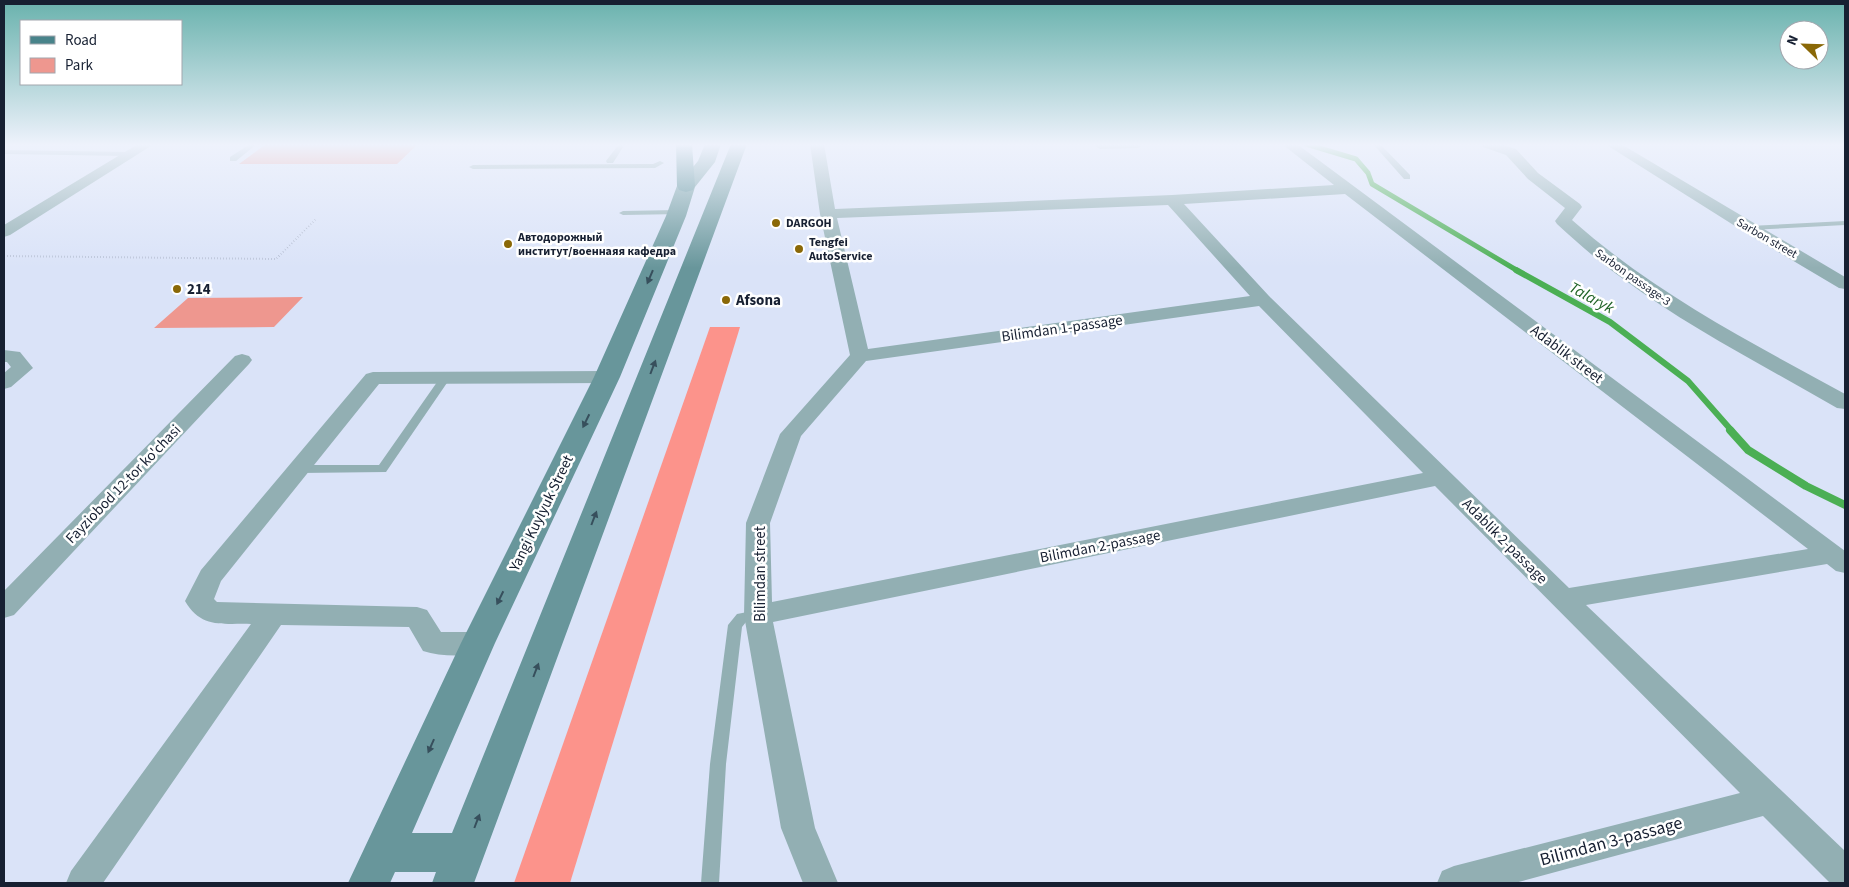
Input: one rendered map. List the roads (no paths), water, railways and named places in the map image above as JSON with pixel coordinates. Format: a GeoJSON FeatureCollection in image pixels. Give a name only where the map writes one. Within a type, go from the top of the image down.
{"type":"FeatureCollection","features":[{"type":"Feature","properties":{"kind":"main road","name":"Yangi Kuylyuk Street"},"geometry":{"type":"LineString","coordinates":[[376,868],[478,643],[607,377],[678,212],[684,185]]}},
{"type":"Feature","properties":{"kind":"main road"},"geometry":{"type":"LineString","coordinates":[[376,868],[459,868],[723,185]]}},
{"type":"Feature","properties":{"kind":"street"},"geometry":{"type":"LineString","coordinates":[[4,232],[79,185]]}},
{"type":"Feature","properties":{"kind":"street"},"geometry":{"type":"LineString","coordinates":[[824,185],[828,214],[860,356]]}},
{"type":"Feature","properties":{"kind":"street","name":"Adablik street"},"geometry":{"type":"LineString","coordinates":[[1343,185],[1838,559]]}},
{"type":"Feature","properties":{"kind":"street","name":"Sarbon passage-3"},"geometry":{"type":"LineString","coordinates":[[1545,185],[1574,207],[1563,221],[1590,246],[1650,292],[1845,403]]}},
{"type":"Feature","properties":{"kind":"street","name":"Sarbon street"},"geometry":{"type":"LineString","coordinates":[[1680,185],[1845,284]]}},
{"type":"Feature","properties":{"kind":"street"},"geometry":{"type":"LineString","coordinates":[[828,214],[1172,200],[1348,189]]}},
{"type":"Feature","properties":{"kind":"street","name":"Аdаblik 2-passage"},"geometry":{"type":"LineString","coordinates":[[1172,200],[1263,300],[1563,599],[1845,874]]}},
{"type":"Feature","properties":{"kind":"street","name":"Bilimdan 1-passage"},"geometry":{"type":"LineString","coordinates":[[860,356],[1263,300]]}},
{"type":"Feature","properties":{"kind":"street"},"geometry":{"type":"LineString","coordinates":[[4,356],[13,356],[23,368],[4,383]]}},
{"type":"Feature","properties":{"kind":"street","name":"Bilimdan street"},"geometry":{"type":"LineString","coordinates":[[820,883],[798,828],[758,615],[758,523],[790,434],[860,356]]}},
{"type":"Feature","properties":{"kind":"street","name":"Fayziobod 12-tor ko'chasi"},"geometry":{"type":"LineString","coordinates":[[4,608],[242,360]]}},
{"type":"Feature","properties":{"kind":"street"},"geometry":{"type":"LineString","coordinates":[[478,643],[433,643],[417,617],[210,612],[199,601],[210,577],[373,378],[607,377]]}},
{"type":"Feature","properties":{"kind":"street","name":"Bilimdan 2-passage"},"geometry":{"type":"LineString","coordinates":[[758,615],[1442,477]]}},
{"type":"Feature","properties":{"kind":"street"},"geometry":{"type":"LineString","coordinates":[[1563,599],[1838,559]]}},
{"type":"Feature","properties":{"kind":"street"},"geometry":{"type":"LineString","coordinates":[[83,883],[273,615]]}},
{"type":"Feature","properties":{"kind":"street","name":"Bilimdan 3-passage"},"geometry":{"type":"LineString","coordinates":[[1454,883],[1768,800]]}},
{"type":"Feature","properties":{"kind":"lane"},"geometry":{"type":"LineString","coordinates":[[622,213],[678,212]]}},
{"type":"Feature","properties":{"kind":"lane"},"geometry":{"type":"LineString","coordinates":[[1749,228],[1845,222]]}},
{"type":"Feature","properties":{"kind":"lane"},"geometry":{"type":"LineString","coordinates":[[300,469],[382,469],[446,377]]}},
{"type":"Feature","properties":{"kind":"lane"},"geometry":{"type":"LineString","coordinates":[[710,883],[718,764],[734,625],[742,618],[758,615]]}},
{"type":"Feature","properties":{"kind":"waterway","name":"Talaryk"},"geometry":{"type":"LineString","coordinates":[[1374,185],[1518,271]]}},
{"type":"Feature","properties":{"kind":"waterway","name":"Talaryk"},"geometry":{"type":"LineString","coordinates":[[1516,270],[1610,322],[1688,381],[1732,431]]}},
{"type":"Feature","properties":{"kind":"waterway","name":"Talaryk"},"geometry":{"type":"LineString","coordinates":[[1730,430],[1748,450],[1806,486],[1845,505]]}},
{"type":"Feature","properties":{"kind":"place","name":"DARGOH"},"geometry":{"type":"Point","coordinates":[776,223]}},
{"type":"Feature","properties":{"kind":"place","name":"Автодорожный институт/военнаяя кафедра"},"geometry":{"type":"Point","coordinates":[508,244]}},
{"type":"Feature","properties":{"kind":"place","name":"Tengfei AutoService"},"geometry":{"type":"Point","coordinates":[799,249]}},
{"type":"Feature","properties":{"kind":"place","name":"214"},"geometry":{"type":"Point","coordinates":[177,289]}},
{"type":"Feature","properties":{"kind":"place","name":"Afsona"},"geometry":{"type":"Point","coordinates":[726,300]}}]}
